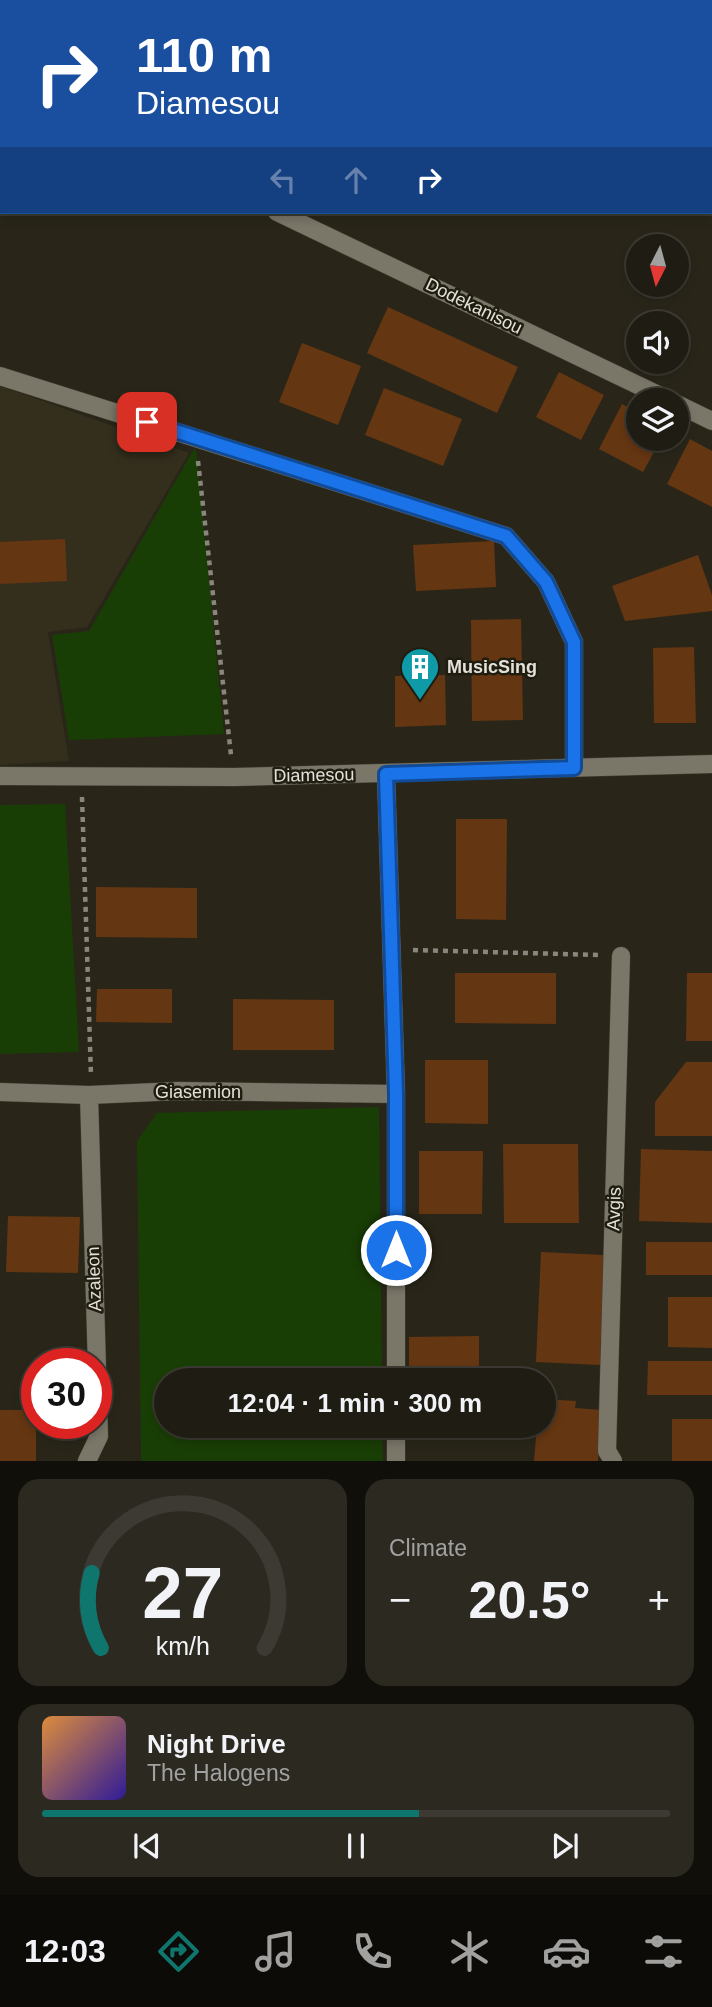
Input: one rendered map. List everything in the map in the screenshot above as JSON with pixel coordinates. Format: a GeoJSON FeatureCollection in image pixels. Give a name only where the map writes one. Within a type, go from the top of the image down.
{"type":"FeatureCollection","features":[{"type":"Feature","properties":{"kind":"street","name":"Dodekanisou"},"geometry":{"type":"LineString","coordinates":[[281,214],[644,388]]}},
{"type":"Feature","properties":{"kind":"street"},"geometry":{"type":"LineString","coordinates":[[0,376],[506,536],[546,582],[574,642],[574,768]]}},
{"type":"Feature","properties":{"kind":"street"},"geometry":{"type":"LineString","coordinates":[[689,410],[712,421]]}},
{"type":"Feature","properties":{"kind":"street","name":"Diamesou"},"geometry":{"type":"LineString","coordinates":[[0,776],[234,777],[712,764]]}},
{"type":"Feature","properties":{"kind":"street"},"geometry":{"type":"LineString","coordinates":[[386,774],[396,1094],[396,1368]]}},
{"type":"Feature","properties":{"kind":"street","name":"Avgis"},"geometry":{"type":"LineString","coordinates":[[613,1461],[607,1451],[621,956]]}},
{"type":"Feature","properties":{"kind":"street","name":"Giasemion"},"geometry":{"type":"LineString","coordinates":[[0,1091],[90,1095],[178,1091],[396,1094]]}},
{"type":"Feature","properties":{"kind":"street","name":"Azaleon"},"geometry":{"type":"LineString","coordinates":[[87,1461],[99,1436],[90,1095]]}},
{"type":"Feature","properties":{"kind":"street"},"geometry":{"type":"LineString","coordinates":[[396,1438],[396,1461]]}},
{"type":"Feature","properties":{"kind":"path"},"geometry":{"type":"LineString","coordinates":[[196,438],[234,777]]}},
{"type":"Feature","properties":{"kind":"path"},"geometry":{"type":"LineString","coordinates":[[82,775],[90,1095]]}},
{"type":"Feature","properties":{"kind":"path"},"geometry":{"type":"LineString","coordinates":[[391,949],[621,956]]}},
{"type":"Feature","properties":{"kind":"shaded area"},"geometry":{"type":"Polygon","coordinates":[[[0,386],[189,453],[87,627],[48,632],[69,761],[0,765],[0,386]]]}},
{"type":"Feature","properties":{"kind":"green space"},"geometry":{"type":"Polygon","coordinates":[[[194,449],[224,734],[69,740],[52,635],[89,631],[194,449]]]}},
{"type":"Feature","properties":{"kind":"green space"},"geometry":{"type":"Polygon","coordinates":[[[65,804],[79,1052],[0,1054],[0,805],[65,804]]]}},
{"type":"Feature","properties":{"kind":"green space"},"geometry":{"type":"Polygon","coordinates":[[[379,1107],[382,1368],[154,1368],[154,1438],[382,1438],[383,1461],[141,1461],[137,1141],[157,1113],[379,1107]]]}},
{"type":"Feature","properties":{"kind":"building"},"geometry":{"type":"Polygon","coordinates":[[[388,307],[518,367],[497,413],[367,353],[388,307]]]}},
{"type":"Feature","properties":{"kind":"building"},"geometry":{"type":"Polygon","coordinates":[[[302,343],[361,366],[338,425],[279,402],[302,343]]]}},
{"type":"Feature","properties":{"kind":"building"},"geometry":{"type":"Polygon","coordinates":[[[559,372],[604,395],[581,440],[536,417],[559,372]]]}},
{"type":"Feature","properties":{"kind":"building"},"geometry":{"type":"Polygon","coordinates":[[[384,388],[462,419],[443,466],[365,435],[384,388]]]}},
{"type":"Feature","properties":{"kind":"building"},"geometry":{"type":"Polygon","coordinates":[[[622,404],[626,406],[626,451],[654,451],[643,472],[599,449],[622,404]]]}},
{"type":"Feature","properties":{"kind":"building"},"geometry":{"type":"Polygon","coordinates":[[[690,439],[712,451],[712,507],[667,484],[684,451],[689,451],[690,439]]]}},
{"type":"Feature","properties":{"kind":"building"},"geometry":{"type":"Polygon","coordinates":[[[65,539],[67,581],[0,584],[0,542],[65,539]]]}},
{"type":"Feature","properties":{"kind":"building"},"geometry":{"type":"Polygon","coordinates":[[[494,541],[496,587],[416,591],[413,545],[494,541]]]}},
{"type":"Feature","properties":{"kind":"building"},"geometry":{"type":"Polygon","coordinates":[[[698,555],[712,595],[712,611],[625,621],[612,586],[698,555]]]}},
{"type":"Feature","properties":{"kind":"building"},"geometry":{"type":"Polygon","coordinates":[[[521,619],[523,720],[472,721],[471,620],[521,619]]]}},
{"type":"Feature","properties":{"kind":"building"},"geometry":{"type":"Polygon","coordinates":[[[694,647],[696,723],[654,723],[653,648],[694,647]]]}},
{"type":"Feature","properties":{"kind":"building","name":"MusicSing"},"geometry":{"type":"Polygon","coordinates":[[[445,675],[446,725],[395,727],[395,676],[445,675]]]}},
{"type":"Feature","properties":{"kind":"building"},"geometry":{"type":"Polygon","coordinates":[[[456,819],[507,819],[506,920],[456,919],[456,819]]]}},
{"type":"Feature","properties":{"kind":"building"},"geometry":{"type":"Polygon","coordinates":[[[96,887],[197,888],[197,938],[96,937],[96,887]]]}},
{"type":"Feature","properties":{"kind":"building"},"geometry":{"type":"Polygon","coordinates":[[[455,973],[556,973],[556,1024],[455,1023],[455,973]]]}},
{"type":"Feature","properties":{"kind":"building"},"geometry":{"type":"Polygon","coordinates":[[[687,973],[712,973],[712,1041],[686,1041],[687,973]]]}},
{"type":"Feature","properties":{"kind":"building"},"geometry":{"type":"Polygon","coordinates":[[[97,989],[172,989],[172,1023],[96,1022],[97,989]]]}},
{"type":"Feature","properties":{"kind":"building"},"geometry":{"type":"Polygon","coordinates":[[[233,999],[334,1000],[334,1050],[233,1050],[233,999]]]}},
{"type":"Feature","properties":{"kind":"building"},"geometry":{"type":"Polygon","coordinates":[[[425,1060],[488,1060],[488,1124],[425,1123],[425,1060]]]}},
{"type":"Feature","properties":{"kind":"building"},"geometry":{"type":"Polygon","coordinates":[[[686,1062],[712,1062],[712,1136],[655,1136],[655,1102],[686,1062]]]}},
{"type":"Feature","properties":{"kind":"building"},"geometry":{"type":"Polygon","coordinates":[[[503,1144],[578,1144],[579,1223],[504,1223],[503,1144]]]}},
{"type":"Feature","properties":{"kind":"building"},"geometry":{"type":"Polygon","coordinates":[[[641,1149],[712,1151],[712,1223],[639,1221],[641,1149]]]}},
{"type":"Feature","properties":{"kind":"building"},"geometry":{"type":"Polygon","coordinates":[[[419,1151],[483,1151],[482,1214],[419,1214],[419,1151]]]}},
{"type":"Feature","properties":{"kind":"building"},"geometry":{"type":"Polygon","coordinates":[[[8,1216],[80,1217],[78,1273],[6,1272],[8,1216]]]}},
{"type":"Feature","properties":{"kind":"building"},"geometry":{"type":"Polygon","coordinates":[[[646,1242],[712,1242],[712,1275],[646,1275],[646,1242]]]}},
{"type":"Feature","properties":{"kind":"building"},"geometry":{"type":"Polygon","coordinates":[[[541,1252],[604,1255],[600,1365],[536,1362],[541,1252]]]}},
{"type":"Feature","properties":{"kind":"building"},"geometry":{"type":"Polygon","coordinates":[[[668,1297],[712,1297],[712,1348],[668,1347],[668,1297]]]}},
{"type":"Feature","properties":{"kind":"building"},"geometry":{"type":"Polygon","coordinates":[[[479,1336],[479,1368],[409,1368],[409,1337],[479,1336]]]}},
{"type":"Feature","properties":{"kind":"building"},"geometry":{"type":"Polygon","coordinates":[[[648,1361],[712,1361],[712,1395],[647,1395],[648,1361]]]}},
{"type":"Feature","properties":{"kind":"building"},"geometry":{"type":"Polygon","coordinates":[[[556,1400],[576,1401],[575,1408],[602,1410],[598,1461],[534,1461],[536,1438],[556,1438],[556,1400]]]}},
{"type":"Feature","properties":{"kind":"building"},"geometry":{"type":"Polygon","coordinates":[[[0,1410],[21,1410],[21,1439],[36,1439],[36,1461],[0,1461],[0,1410]]]}},
{"type":"Feature","properties":{"kind":"building"},"geometry":{"type":"Polygon","coordinates":[[[672,1419],[712,1419],[712,1461],[672,1461],[672,1419]]]}},
{"type":"Feature","properties":{"kind":"place","name":"MusicSing"},"geometry":{"type":"Point","coordinates":[420,701]}},
{"type":"Feature","properties":{"kind":"route"},"geometry":{"type":"LineString","coordinates":[[147,422],[506,536],[546,582],[574,642],[574,768],[386,774],[396,1094],[396,1250]]}}]}
